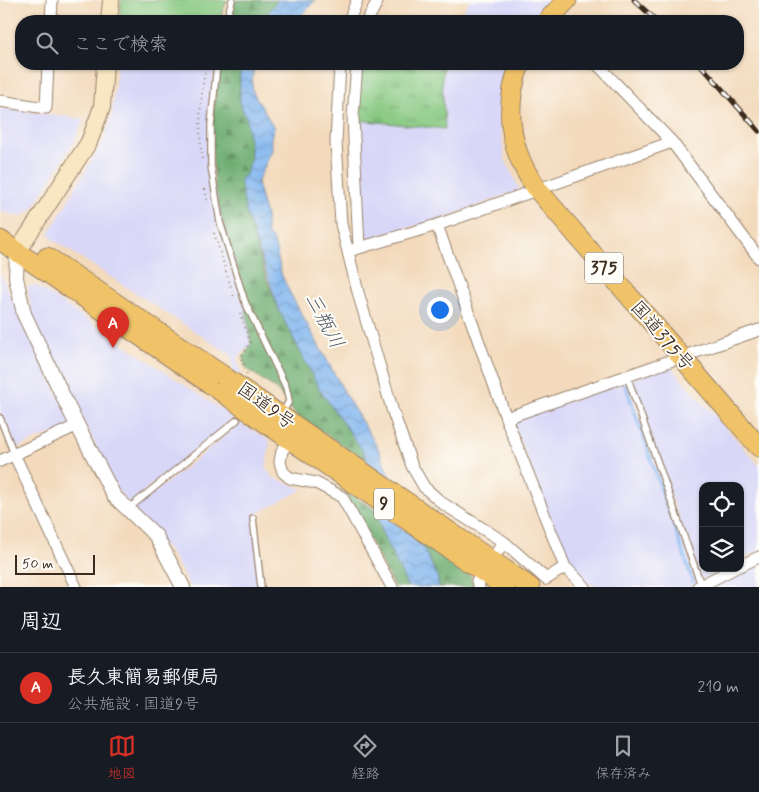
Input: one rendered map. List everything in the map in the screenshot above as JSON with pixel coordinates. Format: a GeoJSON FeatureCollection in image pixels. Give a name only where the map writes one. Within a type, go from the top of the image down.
{"type":"FeatureCollection","features":[{"type":"Feature","properties":{"kind":"highway"},"geometry":{"type":"LineString","coordinates":[[554,15],[567,0]]}},
{"type":"Feature","properties":{"kind":"highway","name":"国道375号"},"geometry":{"type":"LineString","coordinates":[[518,70],[511,87],[510,124],[525,172],[537,189],[680,358],[759,447]]}},
{"type":"Feature","properties":{"kind":"highway","name":"国道9号"},"geometry":{"type":"LineString","coordinates":[[0,226],[20,247],[269,414],[298,437],[432,520],[484,573],[530,587]]}},
{"type":"Feature","properties":{"kind":"highway","name":"国道9号"},"geometry":{"type":"LineString","coordinates":[[0,240],[20,247]]}},
{"type":"Feature","properties":{"kind":"highway","name":"国道9号"},"geometry":{"type":"LineString","coordinates":[[298,437],[315,457],[505,587]]}},
{"type":"Feature","properties":{"kind":"main road"},"geometry":{"type":"LineString","coordinates":[[110,15],[111,0]]}},
{"type":"Feature","properties":{"kind":"main road"},"geometry":{"type":"LineString","coordinates":[[20,247],[89,142],[102,107],[105,70]]}},
{"type":"Feature","properties":{"kind":"street"},"geometry":{"type":"LineString","coordinates":[[51,15],[52,0]]}},
{"type":"Feature","properties":{"kind":"street"},"geometry":{"type":"LineString","coordinates":[[351,15],[357,0]]}},
{"type":"Feature","properties":{"kind":"street"},"geometry":{"type":"LineString","coordinates":[[370,15],[378,0]]}},
{"type":"Feature","properties":{"kind":"street"},"geometry":{"type":"LineString","coordinates":[[0,100],[46,108],[48,70]]}},
{"type":"Feature","properties":{"kind":"street"},"geometry":{"type":"LineString","coordinates":[[340,70],[337,108],[338,187],[341,224],[347,252],[393,412],[412,466],[424,487],[442,503],[504,542],[546,579],[565,567]]}},
{"type":"Feature","properties":{"kind":"street"},"geometry":{"type":"LineString","coordinates":[[357,70],[353,117],[359,248]]}},
{"type":"Feature","properties":{"kind":"street"},"geometry":{"type":"LineString","coordinates":[[603,70],[672,142],[759,258]]}},
{"type":"Feature","properties":{"kind":"street"},"geometry":{"type":"LineString","coordinates":[[347,252],[437,225],[672,142]]}},
{"type":"Feature","properties":{"kind":"street"},"geometry":{"type":"LineString","coordinates":[[437,225],[506,418],[565,567],[585,587]]}},
{"type":"Feature","properties":{"kind":"street"},"geometry":{"type":"LineString","coordinates":[[20,247],[16,278],[24,314],[114,496],[156,536],[183,587]]}},
{"type":"Feature","properties":{"kind":"street"},"geometry":{"type":"LineString","coordinates":[[506,418],[759,330]]}},
{"type":"Feature","properties":{"kind":"street"},"geometry":{"type":"LineString","coordinates":[[0,461],[78,425]]}},
{"type":"Feature","properties":{"kind":"street"},"geometry":{"type":"LineString","coordinates":[[298,437],[282,451],[280,462],[284,472],[290,478],[316,483],[342,497],[392,587]]}},
{"type":"Feature","properties":{"kind":"street"},"geometry":{"type":"LineString","coordinates":[[14,454],[76,587]]}},
{"type":"Feature","properties":{"kind":"street"},"geometry":{"type":"LineString","coordinates":[[484,573],[504,542]]}},
{"type":"Feature","properties":{"kind":"street"},"geometry":{"type":"LineString","coordinates":[[744,564],[759,557]]}},
{"type":"Feature","properties":{"kind":"street"},"geometry":{"type":"LineString","coordinates":[[703,586],[728,572]]}},
{"type":"Feature","properties":{"kind":"lane"},"geometry":{"type":"LineString","coordinates":[[228,15],[232,0]]}},
{"type":"Feature","properties":{"kind":"lane"},"geometry":{"type":"LineString","coordinates":[[216,70],[211,117],[211,166],[219,213],[245,302],[286,387],[289,401],[269,414]]}},
{"type":"Feature","properties":{"kind":"lane"},"geometry":{"type":"LineString","coordinates":[[627,376],[703,586]]}},
{"type":"Feature","properties":{"kind":"lane"},"geometry":{"type":"LineString","coordinates":[[0,418],[14,454]]}},
{"type":"Feature","properties":{"kind":"lane"},"geometry":{"type":"LineString","coordinates":[[128,509],[237,420]]}},
{"type":"Feature","properties":{"kind":"lane"},"geometry":{"type":"LineString","coordinates":[[253,518],[261,587]]}},
{"type":"Feature","properties":{"kind":"shaded area"},"geometry":{"type":"Polygon","coordinates":[[[470,0],[550,0],[535,15],[461,15],[470,0]]]}},
{"type":"Feature","properties":{"kind":"shaded area"},"geometry":{"type":"Polygon","coordinates":[[[116,70],[214,70],[208,128],[208,167],[267,352],[251,344],[237,358],[242,375],[233,371],[231,355],[52,239],[49,233],[104,139],[112,115],[116,70]]]}},
{"type":"Feature","properties":{"kind":"shaded area"},"geometry":{"type":"Polygon","coordinates":[[[443,70],[504,70],[499,90],[498,117],[505,159],[520,190],[443,218],[364,240],[361,236],[357,120],[445,129],[443,70]]]}},
{"type":"Feature","properties":{"kind":"shaded area"},"geometry":{"type":"Polygon","coordinates":[[[0,108],[84,119],[75,140],[34,207],[22,216],[0,212],[0,108]]]}},
{"type":"Feature","properties":{"kind":"shaded area"},"geometry":{"type":"Polygon","coordinates":[[[0,273],[73,425],[14,449],[0,412],[0,273]]]}},
{"type":"Feature","properties":{"kind":"shaded area"},"geometry":{"type":"Polygon","coordinates":[[[35,285],[234,418],[128,504],[117,489],[33,320],[27,287],[35,285]]]}},
{"type":"Feature","properties":{"kind":"shaded area"},"geometry":{"type":"Polygon","coordinates":[[[670,366],[759,465],[759,551],[744,558],[744,482],[699,482],[699,572],[716,572],[701,581],[630,380],[670,366]]]}},
{"type":"Feature","properties":{"kind":"shaded area"},"geometry":{"type":"Polygon","coordinates":[[[627,381],[698,583],[689,587],[606,587],[588,584],[569,566],[514,425],[517,419],[627,381]]]}},
{"type":"Feature","properties":{"kind":"shaded area"},"geometry":{"type":"Polygon","coordinates":[[[241,423],[270,441],[266,468],[272,477],[303,489],[255,515],[263,587],[190,587],[174,558],[134,509],[241,423]]]}},
{"type":"Feature","properties":{"kind":"shaded area"},"geometry":{"type":"Polygon","coordinates":[[[759,564],[759,587],[710,587],[744,572],[759,564]]]}},
{"type":"Feature","properties":{"kind":"green space"},"geometry":{"type":"Polygon","coordinates":[[[121,0],[227,0],[221,15],[120,15],[121,0]]]}},
{"type":"Feature","properties":{"kind":"green space"},"geometry":{"type":"Polygon","coordinates":[[[236,0],[278,0],[266,15],[231,15],[236,0]]]}},
{"type":"Feature","properties":{"kind":"green space"},"geometry":{"type":"Polygon","coordinates":[[[218,70],[240,70],[240,103],[247,120],[251,157],[246,175],[246,212],[267,280],[279,310],[320,390],[365,454],[368,462],[295,414],[277,390],[246,368],[243,358],[251,344],[243,288],[222,220],[215,187],[212,120],[218,70]]]}},
{"type":"Feature","properties":{"kind":"green space"},"geometry":{"type":"Polygon","coordinates":[[[360,70],[443,70],[445,129],[357,120],[360,70]]]}},
{"type":"Feature","properties":{"kind":"green space"},"geometry":{"type":"Polygon","coordinates":[[[344,490],[377,511],[382,532],[408,587],[394,587],[344,490]]]}},
{"type":"Feature","properties":{"kind":"green space"},"geometry":{"type":"Polygon","coordinates":[[[420,541],[471,576],[473,587],[439,587],[437,576],[420,541]]]}},
{"type":"Feature","properties":{"kind":"water"},"geometry":{"type":"Polygon","coordinates":[[[278,0],[315,0],[302,15],[266,15],[278,0]]]}},
{"type":"Feature","properties":{"kind":"water"},"geometry":{"type":"Polygon","coordinates":[[[240,70],[253,70],[253,92],[274,128],[271,137],[272,150],[257,183],[266,216],[267,235],[274,241],[282,276],[290,293],[351,404],[378,448],[390,477],[368,462],[365,454],[320,390],[279,310],[246,212],[240,179],[246,175],[251,157],[247,120],[240,103],[240,70]]]}},
{"type":"Feature","properties":{"kind":"water"},"geometry":{"type":"Polygon","coordinates":[[[377,511],[420,541],[437,576],[439,587],[408,587],[382,532],[377,511]]]}},
{"type":"Feature","properties":{"kind":"waterway"},"geometry":{"type":"LineString","coordinates":[[625,384],[693,582]]}},
{"type":"Feature","properties":{"kind":"railway"},"geometry":{"type":"LineString","coordinates":[[634,0],[650,15]]}},
{"type":"Feature","properties":{"kind":"railway"},"geometry":{"type":"LineString","coordinates":[[705,70],[759,131]]}},
{"type":"Feature","properties":{"kind":"place","name":"長久東簡易郵便局"},"geometry":{"type":"Point","coordinates":[113,348]}},
{"type":"Feature","properties":{"kind":"water label","name":"三瓶川"},"geometry":{"type":"Point","coordinates":[324,321]}}]}
